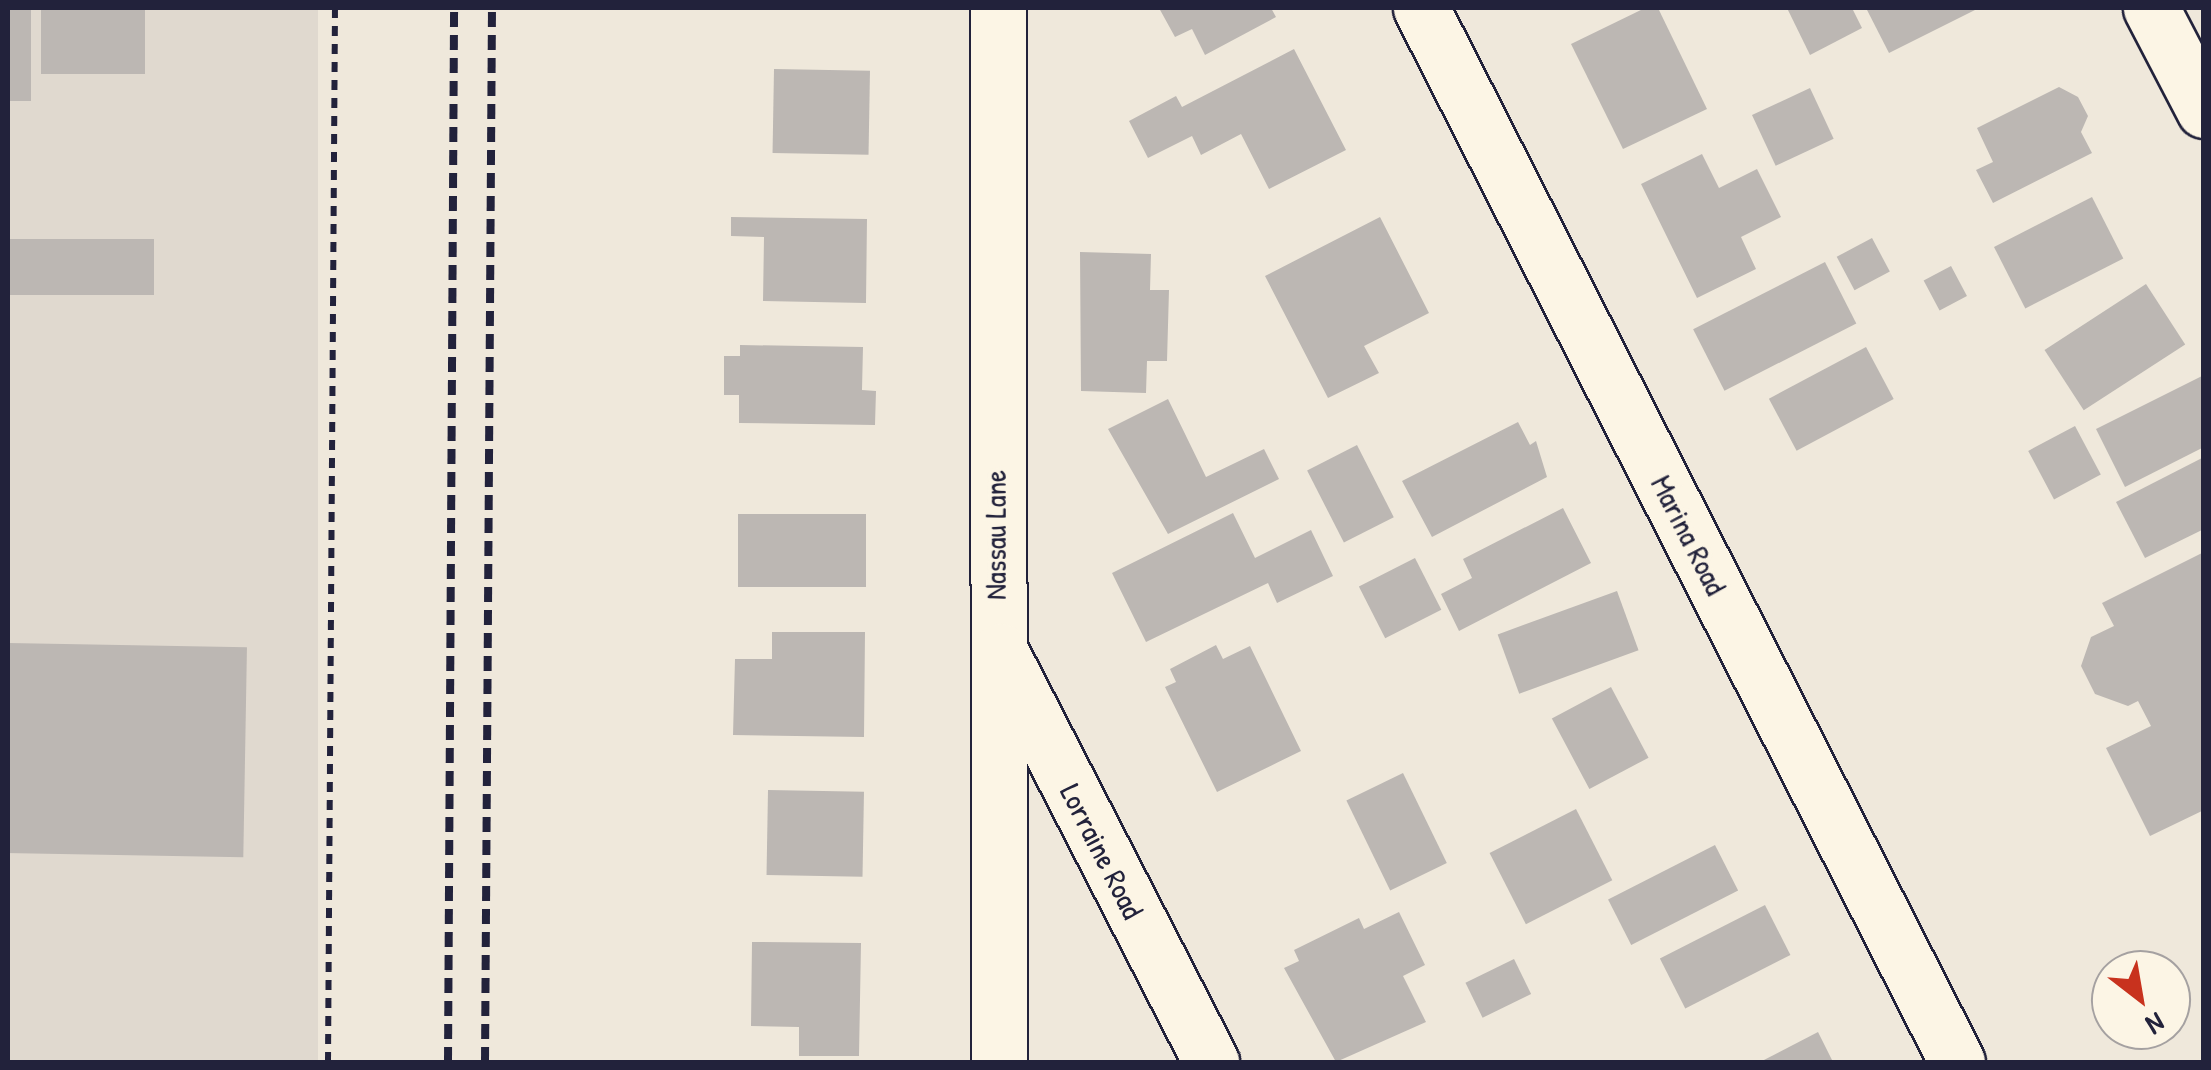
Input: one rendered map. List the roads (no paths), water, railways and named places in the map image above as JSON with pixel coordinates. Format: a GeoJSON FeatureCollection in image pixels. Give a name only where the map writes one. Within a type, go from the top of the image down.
{"type":"FeatureCollection","features":[{"type":"Feature","properties":{"kind":"street","name":"Nassau Lane"},"geometry":{"type":"LineString","coordinates":[[998,8],[994,639],[999,1062]]}},
{"type":"Feature","properties":{"kind":"street","name":"Marina Road"},"geometry":{"type":"LineString","coordinates":[[1421,8],[1957,1062]]}},
{"type":"Feature","properties":{"kind":"street"},"geometry":{"type":"LineString","coordinates":[[2151,8],[2204,110]]}},
{"type":"Feature","properties":{"kind":"street","name":"Lorraine Road"},"geometry":{"type":"LineString","coordinates":[[994,639],[1211,1062]]}},
{"type":"Feature","properties":{"kind":"railway"},"geometry":{"type":"LineString","coordinates":[[448,1062],[454,8]]}},
{"type":"Feature","properties":{"kind":"railway"},"geometry":{"type":"LineString","coordinates":[[485,1062],[492,8]]}}]}
